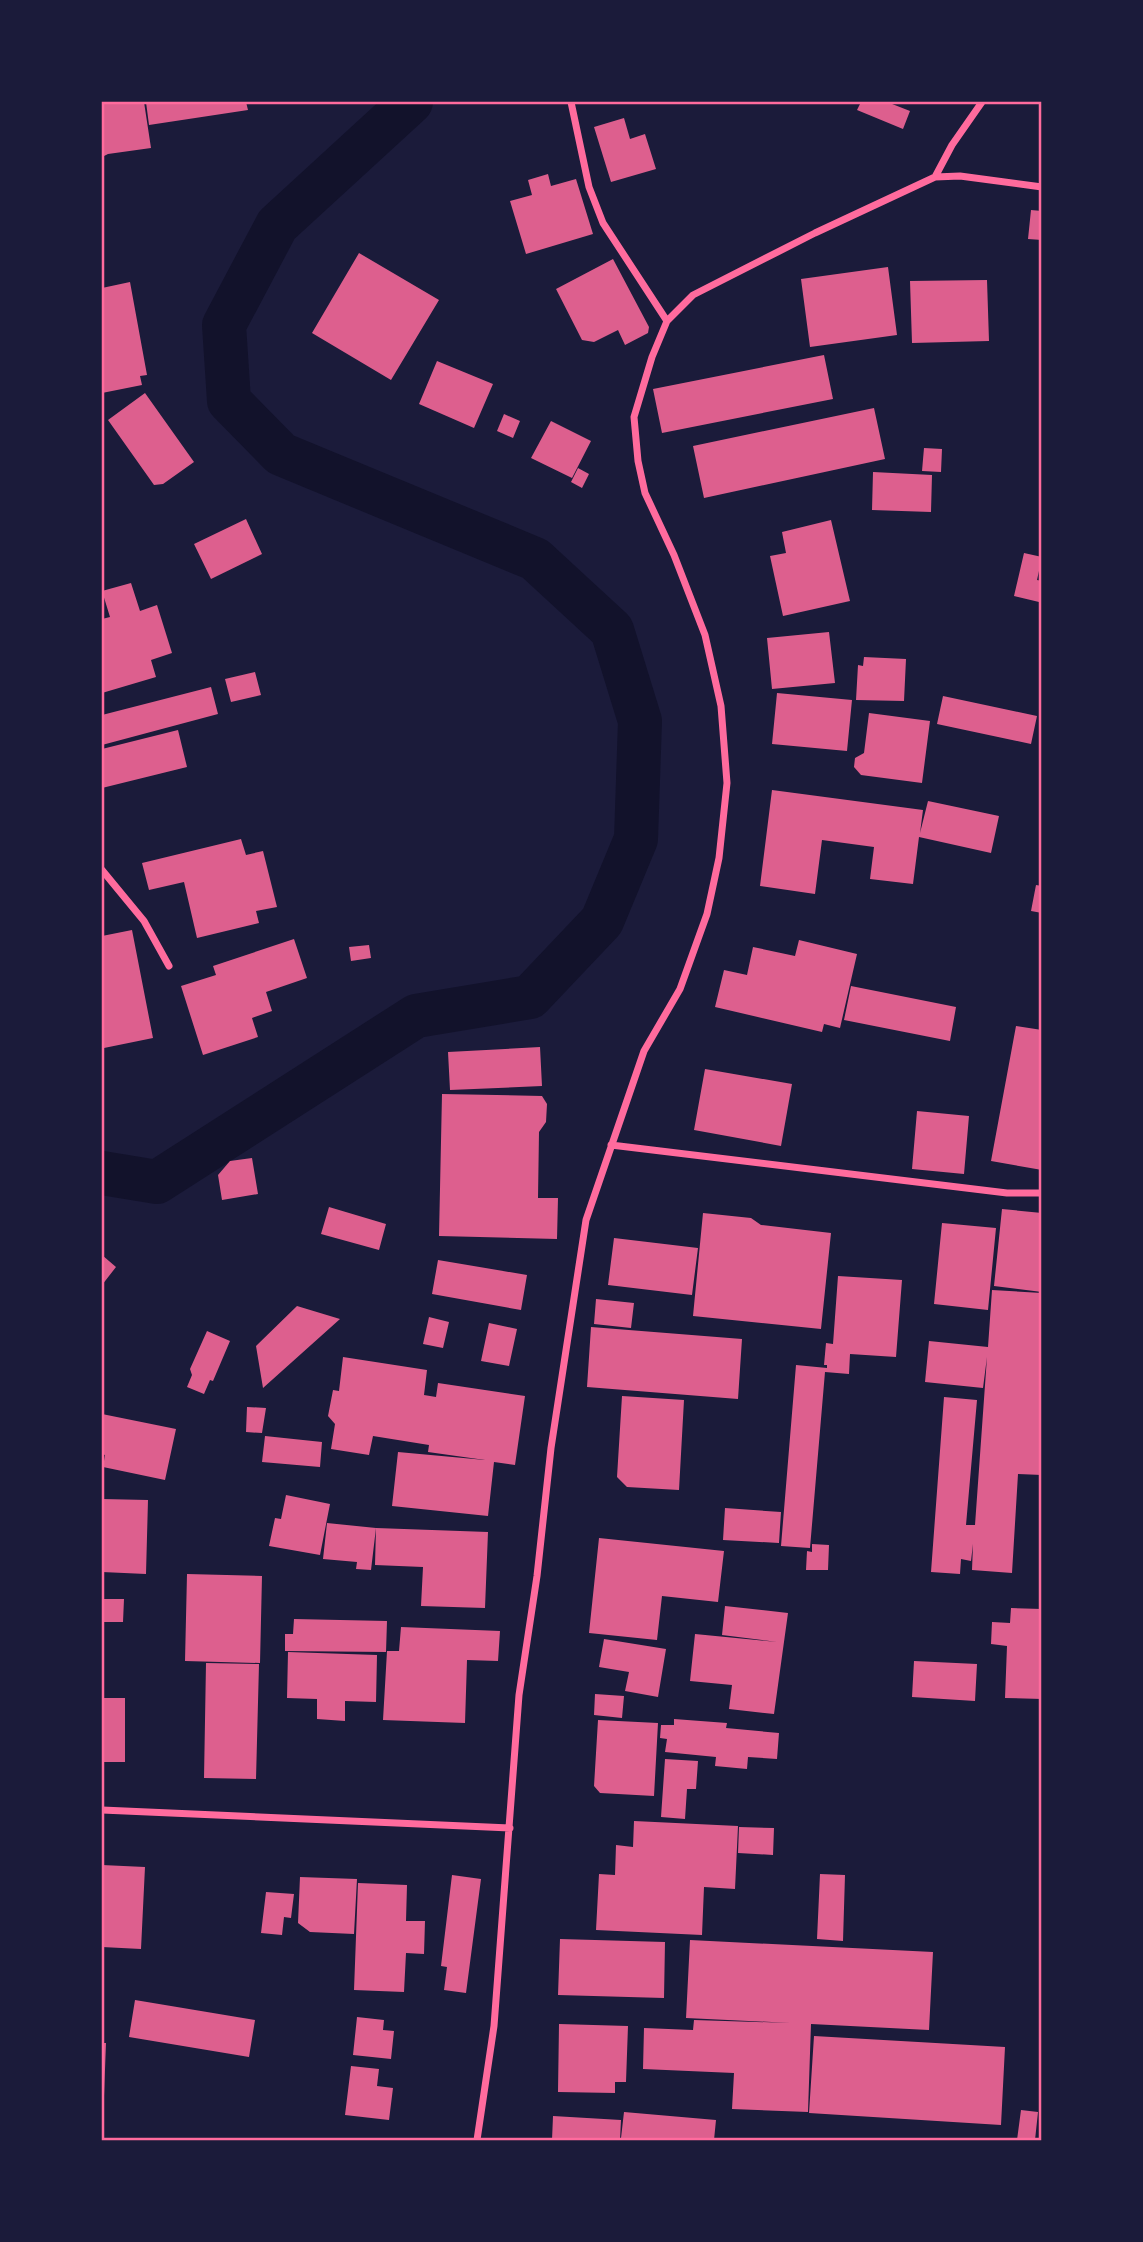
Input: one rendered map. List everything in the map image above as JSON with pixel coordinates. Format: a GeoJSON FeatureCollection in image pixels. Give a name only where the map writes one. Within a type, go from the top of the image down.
{"type":"FeatureCollection","features":[{"type":"Feature","properties":{"kind":"street"},"geometry":{"type":"LineString","coordinates":[[571,102],[589,187],[603,223],[667,321]]}},
{"type":"Feature","properties":{"kind":"street"},"geometry":{"type":"LineString","coordinates":[[935,177],[952,145],[982,102]]}},
{"type":"Feature","properties":{"kind":"street"},"geometry":{"type":"LineString","coordinates":[[477,2140],[494,2026],[519,1695],[537,1576],[553,1435],[586,1220],[644,1051],[680,989],[707,914],[719,858],[727,783],[721,706],[705,635],[674,555],[645,494],[638,461],[634,416],[652,357],[667,321],[693,295],[935,177],[960,176],[1041,187]]}},
{"type":"Feature","properties":{"kind":"street"},"geometry":{"type":"LineString","coordinates":[[102,870],[144,921],[169,966]]}},
{"type":"Feature","properties":{"kind":"street"},"geometry":{"type":"LineString","coordinates":[[611,1145],[1007,1193],[1041,1193]]}},
{"type":"Feature","properties":{"kind":"street"},"geometry":{"type":"LineString","coordinates":[[102,1810],[510,1828]]}},
{"type":"Feature","properties":{"kind":"building"},"geometry":{"type":"Polygon","coordinates":[[[102,102],[144,102],[151,148],[102,157],[102,102]]]}},
{"type":"Feature","properties":{"kind":"building"},"geometry":{"type":"Polygon","coordinates":[[[146,102],[246,102],[248,110],[149,125],[146,102]]]}},
{"type":"Feature","properties":{"kind":"building"},"geometry":{"type":"Polygon","coordinates":[[[861,102],[887,102],[910,111],[903,129],[857,110],[861,102]]]}},
{"type":"Feature","properties":{"kind":"building"},"geometry":{"type":"Polygon","coordinates":[[[624,118],[630,139],[645,134],[656,169],[611,182],[594,127],[624,118]]]}},
{"type":"Feature","properties":{"kind":"building"},"geometry":{"type":"Polygon","coordinates":[[[548,174],[551,186],[576,179],[593,234],[526,254],[510,201],[532,195],[528,180],[548,174]]]}},
{"type":"Feature","properties":{"kind":"building"},"geometry":{"type":"Polygon","coordinates":[[[1031,210],[1042,211],[1042,240],[1028,239],[1031,210]]]}},
{"type":"Feature","properties":{"kind":"building"},"geometry":{"type":"Polygon","coordinates":[[[359,253],[439,300],[391,380],[312,333],[359,253]]]}},
{"type":"Feature","properties":{"kind":"building"},"geometry":{"type":"Polygon","coordinates":[[[613,259],[649,327],[648,333],[625,345],[618,330],[594,342],[582,340],[556,289],[613,259]]]}},
{"type":"Feature","properties":{"kind":"building"},"geometry":{"type":"Polygon","coordinates":[[[888,267],[897,335],[810,347],[801,279],[888,267]]]}},
{"type":"Feature","properties":{"kind":"building"},"geometry":{"type":"Polygon","coordinates":[[[987,280],[989,341],[912,343],[910,281],[987,280]]]}},
{"type":"Feature","properties":{"kind":"building"},"geometry":{"type":"Polygon","coordinates":[[[130,282],[147,375],[140,376],[142,385],[102,393],[102,288],[130,282]]]}},
{"type":"Feature","properties":{"kind":"building"},"geometry":{"type":"Polygon","coordinates":[[[824,355],[833,399],[662,433],[653,389],[824,355]]]}},
{"type":"Feature","properties":{"kind":"building"},"geometry":{"type":"Polygon","coordinates":[[[437,361],[493,384],[474,428],[419,404],[437,361]]]}},
{"type":"Feature","properties":{"kind":"building"},"geometry":{"type":"Polygon","coordinates":[[[145,393],[194,462],[163,484],[154,485],[108,420],[145,393]]]}},
{"type":"Feature","properties":{"kind":"building"},"geometry":{"type":"Polygon","coordinates":[[[874,408],[885,459],[704,498],[693,446],[874,408]]]}},
{"type":"Feature","properties":{"kind":"building"},"geometry":{"type":"Polygon","coordinates":[[[504,414],[520,421],[513,438],[497,431],[504,414]]]}},
{"type":"Feature","properties":{"kind":"building"},"geometry":{"type":"Polygon","coordinates":[[[551,421],[591,441],[572,478],[531,458],[551,421]]]}},
{"type":"Feature","properties":{"kind":"building"},"geometry":{"type":"Polygon","coordinates":[[[924,448],[942,449],[941,472],[922,471],[924,448]]]}},
{"type":"Feature","properties":{"kind":"building"},"geometry":{"type":"Polygon","coordinates":[[[578,468],[589,474],[582,488],[571,482],[578,468]]]}},
{"type":"Feature","properties":{"kind":"building"},"geometry":{"type":"Polygon","coordinates":[[[873,472],[932,475],[931,512],[872,510],[873,472]]]}},
{"type":"Feature","properties":{"kind":"building"},"geometry":{"type":"Polygon","coordinates":[[[246,519],[262,554],[211,579],[194,544],[246,519]]]}},
{"type":"Feature","properties":{"kind":"building"},"geometry":{"type":"Polygon","coordinates":[[[831,520],[850,601],[783,616],[770,556],[786,553],[782,532],[831,520]]]}},
{"type":"Feature","properties":{"kind":"building"},"geometry":{"type":"Polygon","coordinates":[[[1024,553],[1042,557],[1037,580],[1042,581],[1039,602],[1014,596],[1024,553]]]}},
{"type":"Feature","properties":{"kind":"building"},"geometry":{"type":"Polygon","coordinates":[[[131,583],[140,611],[157,605],[172,653],[151,660],[156,677],[102,693],[102,619],[110,617],[102,591],[131,583]]]}},
{"type":"Feature","properties":{"kind":"building"},"geometry":{"type":"Polygon","coordinates":[[[829,632],[835,683],[772,689],[767,638],[829,632]]]}},
{"type":"Feature","properties":{"kind":"building"},"geometry":{"type":"Polygon","coordinates":[[[864,657],[906,659],[904,701],[856,700],[858,665],[863,666],[864,657]]]}},
{"type":"Feature","properties":{"kind":"building"},"geometry":{"type":"Polygon","coordinates":[[[255,672],[261,695],[231,702],[225,679],[255,672]]]}},
{"type":"Feature","properties":{"kind":"building"},"geometry":{"type":"Polygon","coordinates":[[[211,687],[218,714],[102,745],[102,715],[211,687]]]}},
{"type":"Feature","properties":{"kind":"building"},"geometry":{"type":"Polygon","coordinates":[[[777,693],[852,700],[847,751],[772,744],[777,693]]]}},
{"type":"Feature","properties":{"kind":"building"},"geometry":{"type":"Polygon","coordinates":[[[943,696],[1037,716],[1031,744],[937,724],[943,696]]]}},
{"type":"Feature","properties":{"kind":"building"},"geometry":{"type":"Polygon","coordinates":[[[869,713],[930,721],[922,783],[861,775],[854,767],[855,758],[864,753],[869,713]]]}},
{"type":"Feature","properties":{"kind":"building"},"geometry":{"type":"Polygon","coordinates":[[[178,730],[187,767],[102,788],[102,749],[178,730]]]}},
{"type":"Feature","properties":{"kind":"building"},"geometry":{"type":"Polygon","coordinates":[[[772,790],[923,810],[920,833],[928,801],[999,816],[991,853],[919,837],[913,884],[870,879],[874,847],[822,840],[815,894],[760,886],[772,790]]]}},
{"type":"Feature","properties":{"kind":"building"},"geometry":{"type":"Polygon","coordinates":[[[241,839],[246,855],[263,851],[277,907],[256,911],[259,923],[197,938],[184,882],[149,890],[142,863],[241,839]]]}},
{"type":"Feature","properties":{"kind":"building"},"geometry":{"type":"Polygon","coordinates":[[[1036,885],[1042,886],[1042,913],[1031,911],[1036,885]]]}},
{"type":"Feature","properties":{"kind":"building"},"geometry":{"type":"Polygon","coordinates":[[[132,930],[153,1038],[104,1048],[102,936],[132,930]]]}},
{"type":"Feature","properties":{"kind":"building"},"geometry":{"type":"Polygon","coordinates":[[[294,939],[307,978],[266,992],[272,1011],[252,1018],[258,1037],[203,1055],[181,986],[216,975],[213,966],[294,939]]]}},
{"type":"Feature","properties":{"kind":"building"},"geometry":{"type":"Polygon","coordinates":[[[799,940],[857,954],[840,1028],[824,1024],[822,1032],[715,1007],[724,970],[747,975],[753,947],[795,956],[799,940]]]}},
{"type":"Feature","properties":{"kind":"building"},"geometry":{"type":"Polygon","coordinates":[[[369,945],[371,958],[351,961],[349,947],[369,945]]]}},
{"type":"Feature","properties":{"kind":"building"},"geometry":{"type":"Polygon","coordinates":[[[851,986],[956,1007],[950,1041],[844,1020],[851,986]]]}},
{"type":"Feature","properties":{"kind":"building"},"geometry":{"type":"Polygon","coordinates":[[[1016,1026],[1042,1030],[1042,1170],[991,1161],[1016,1026]]]}},
{"type":"Feature","properties":{"kind":"building"},"geometry":{"type":"Polygon","coordinates":[[[540,1047],[542,1086],[450,1090],[448,1052],[540,1047]]]}},
{"type":"Feature","properties":{"kind":"building"},"geometry":{"type":"Polygon","coordinates":[[[705,1069],[792,1084],[781,1146],[694,1130],[705,1069]]]}},
{"type":"Feature","properties":{"kind":"building"},"geometry":{"type":"Polygon","coordinates":[[[442,1094],[542,1096],[547,1104],[546,1122],[539,1132],[538,1198],[558,1198],[557,1239],[439,1236],[442,1094]]]}},
{"type":"Feature","properties":{"kind":"building"},"geometry":{"type":"Polygon","coordinates":[[[917,1111],[969,1116],[964,1174],[912,1169],[917,1111]]]}},
{"type":"Feature","properties":{"kind":"building"},"geometry":{"type":"Polygon","coordinates":[[[252,1158],[258,1194],[222,1200],[218,1175],[230,1161],[252,1158]]]}},
{"type":"Feature","properties":{"kind":"building"},"geometry":{"type":"Polygon","coordinates":[[[329,1207],[386,1224],[379,1250],[321,1234],[329,1207]]]}},
{"type":"Feature","properties":{"kind":"building"},"geometry":{"type":"Polygon","coordinates":[[[1002,1209],[1042,1213],[1042,1292],[994,1286],[1002,1209]]]}},
{"type":"Feature","properties":{"kind":"building"},"geometry":{"type":"Polygon","coordinates":[[[703,1213],[751,1218],[761,1225],[831,1233],[821,1329],[693,1316],[703,1213]]]}},
{"type":"Feature","properties":{"kind":"building"},"geometry":{"type":"Polygon","coordinates":[[[942,1223],[996,1228],[988,1310],[934,1304],[942,1223]]]}},
{"type":"Feature","properties":{"kind":"building"},"geometry":{"type":"Polygon","coordinates":[[[614,1238],[698,1248],[692,1295],[608,1285],[614,1238]]]}},
{"type":"Feature","properties":{"kind":"building"},"geometry":{"type":"Polygon","coordinates":[[[102,1255],[116,1267],[102,1285],[102,1255]]]}},
{"type":"Feature","properties":{"kind":"building"},"geometry":{"type":"Polygon","coordinates":[[[438,1260],[527,1275],[521,1310],[432,1294],[438,1260]]]}},
{"type":"Feature","properties":{"kind":"building"},"geometry":{"type":"Polygon","coordinates":[[[838,1276],[902,1280],[896,1357],[850,1354],[849,1374],[825,1372],[810,1548],[781,1546],[796,1365],[827,1368],[827,1365],[824,1365],[826,1343],[833,1344],[838,1276]]]}},
{"type":"Feature","properties":{"kind":"building"},"geometry":{"type":"Polygon","coordinates":[[[992,1290],[1042,1293],[1042,1475],[1018,1474],[1012,1573],[972,1570],[973,1544],[971,1561],[961,1559],[960,1574],[931,1572],[944,1397],[977,1400],[966,1525],[975,1525],[987,1357],[983,1388],[925,1382],[929,1341],[988,1347],[992,1290]]]}},
{"type":"Feature","properties":{"kind":"building"},"geometry":{"type":"Polygon","coordinates":[[[596,1299],[634,1303],[631,1328],[594,1324],[596,1299]]]}},
{"type":"Feature","properties":{"kind":"building"},"geometry":{"type":"Polygon","coordinates":[[[297,1306],[340,1319],[263,1388],[256,1346],[297,1306]]]}},
{"type":"Feature","properties":{"kind":"building"},"geometry":{"type":"Polygon","coordinates":[[[429,1317],[449,1322],[443,1348],[423,1344],[429,1317]]]}},
{"type":"Feature","properties":{"kind":"building"},"geometry":{"type":"Polygon","coordinates":[[[489,1323],[517,1329],[509,1366],[481,1361],[489,1323]]]}},
{"type":"Feature","properties":{"kind":"building"},"geometry":{"type":"Polygon","coordinates":[[[591,1327],[742,1339],[738,1399],[587,1387],[591,1327]]]}},
{"type":"Feature","properties":{"kind":"building"},"geometry":{"type":"Polygon","coordinates":[[[207,1331],[230,1341],[213,1381],[210,1380],[204,1394],[187,1387],[192,1375],[190,1369],[207,1331]]]}},
{"type":"Feature","properties":{"kind":"building"},"geometry":{"type":"Polygon","coordinates":[[[343,1357],[427,1370],[424,1395],[436,1397],[438,1383],[525,1396],[515,1465],[494,1462],[488,1516],[392,1506],[398,1452],[485,1460],[428,1452],[429,1445],[373,1436],[369,1455],[331,1449],[335,1424],[328,1416],[333,1390],[339,1391],[343,1357]]]}},
{"type":"Feature","properties":{"kind":"building"},"geometry":{"type":"Polygon","coordinates":[[[622,1396],[684,1400],[679,1490],[627,1487],[617,1477],[622,1396]]]}},
{"type":"Feature","properties":{"kind":"building"},"geometry":{"type":"Polygon","coordinates":[[[247,1407],[266,1408],[262,1433],[246,1432],[247,1407]]]}},
{"type":"Feature","properties":{"kind":"building"},"geometry":{"type":"Polygon","coordinates":[[[102,1414],[176,1429],[165,1480],[103,1467],[105,1455],[102,1454],[102,1414]]]}},
{"type":"Feature","properties":{"kind":"building"},"geometry":{"type":"Polygon","coordinates":[[[265,1436],[322,1442],[320,1467],[262,1462],[265,1436]]]}},
{"type":"Feature","properties":{"kind":"building"},"geometry":{"type":"Polygon","coordinates":[[[286,1495],[330,1504],[320,1555],[269,1546],[275,1518],[281,1519],[286,1495]]]}},
{"type":"Feature","properties":{"kind":"building"},"geometry":{"type":"Polygon","coordinates":[[[102,1499],[148,1500],[146,1574],[102,1572],[102,1499]]]}},
{"type":"Feature","properties":{"kind":"building"},"geometry":{"type":"Polygon","coordinates":[[[725,1508],[781,1512],[779,1543],[723,1540],[725,1508]]]}},
{"type":"Feature","properties":{"kind":"building"},"geometry":{"type":"Polygon","coordinates":[[[327,1523],[376,1528],[371,1570],[356,1569],[357,1562],[323,1559],[327,1523]]]}},
{"type":"Feature","properties":{"kind":"building"},"geometry":{"type":"Polygon","coordinates":[[[376,1528],[488,1532],[485,1608],[421,1606],[423,1567],[375,1565],[376,1528]]]}},
{"type":"Feature","properties":{"kind":"building"},"geometry":{"type":"Polygon","coordinates":[[[599,1538],[724,1551],[718,1602],[662,1596],[657,1640],[589,1633],[599,1538]]]}},
{"type":"Feature","properties":{"kind":"building"},"geometry":{"type":"Polygon","coordinates":[[[812,1544],[829,1545],[828,1570],[806,1570],[807,1551],[812,1552],[812,1544]]]}},
{"type":"Feature","properties":{"kind":"building"},"geometry":{"type":"Polygon","coordinates":[[[187,1574],[262,1576],[260,1663],[185,1661],[187,1574]]]}},
{"type":"Feature","properties":{"kind":"building"},"geometry":{"type":"Polygon","coordinates":[[[102,1599],[124,1599],[123,1622],[102,1622],[102,1599]]]}},
{"type":"Feature","properties":{"kind":"building"},"geometry":{"type":"Polygon","coordinates":[[[725,1606],[788,1613],[774,1714],[729,1709],[732,1685],[690,1681],[695,1634],[777,1642],[722,1635],[725,1606]]]}},
{"type":"Feature","properties":{"kind":"building"},"geometry":{"type":"Polygon","coordinates":[[[1011,1608],[1042,1609],[1042,1699],[1005,1698],[1007,1646],[991,1644],[992,1622],[1010,1623],[1011,1608]]]}},
{"type":"Feature","properties":{"kind":"building"},"geometry":{"type":"Polygon","coordinates":[[[294,1619],[387,1621],[386,1652],[285,1651],[285,1634],[293,1634],[294,1619]]]}},
{"type":"Feature","properties":{"kind":"building"},"geometry":{"type":"Polygon","coordinates":[[[401,1627],[500,1631],[498,1661],[467,1660],[465,1723],[383,1720],[387,1651],[399,1651],[401,1627]]]}},
{"type":"Feature","properties":{"kind":"building"},"geometry":{"type":"Polygon","coordinates":[[[604,1639],[666,1649],[658,1697],[625,1691],[629,1672],[599,1667],[604,1639]]]}},
{"type":"Feature","properties":{"kind":"building"},"geometry":{"type":"Polygon","coordinates":[[[288,1652],[377,1655],[376,1702],[345,1701],[345,1721],[317,1719],[317,1699],[287,1698],[288,1652]]]}},
{"type":"Feature","properties":{"kind":"building"},"geometry":{"type":"Polygon","coordinates":[[[914,1661],[977,1664],[975,1701],[912,1697],[914,1661]]]}},
{"type":"Feature","properties":{"kind":"building"},"geometry":{"type":"Polygon","coordinates":[[[206,1663],[259,1664],[256,1779],[204,1778],[206,1663]]]}},
{"type":"Feature","properties":{"kind":"building"},"geometry":{"type":"Polygon","coordinates":[[[595,1694],[624,1696],[622,1718],[594,1715],[595,1694]]]}},
{"type":"Feature","properties":{"kind":"building"},"geometry":{"type":"Polygon","coordinates":[[[102,1698],[125,1698],[125,1762],[102,1762],[102,1698]]]}},
{"type":"Feature","properties":{"kind":"building"},"geometry":{"type":"Polygon","coordinates":[[[674,1719],[727,1723],[726,1728],[779,1733],[777,1759],[748,1757],[747,1769],[715,1766],[716,1757],[665,1752],[667,1739],[660,1738],[661,1725],[674,1725],[674,1719]]]}},
{"type":"Feature","properties":{"kind":"building"},"geometry":{"type":"Polygon","coordinates":[[[598,1720],[658,1723],[654,1796],[600,1793],[594,1786],[598,1720]]]}},
{"type":"Feature","properties":{"kind":"building"},"geometry":{"type":"Polygon","coordinates":[[[665,1759],[698,1761],[696,1789],[687,1789],[685,1819],[661,1817],[665,1759]]]}},
{"type":"Feature","properties":{"kind":"building"},"geometry":{"type":"Polygon","coordinates":[[[634,1821],[738,1826],[735,1889],[704,1887],[702,1935],[596,1930],[599,1874],[615,1875],[616,1845],[633,1847],[634,1821]]]}},
{"type":"Feature","properties":{"kind":"building"},"geometry":{"type":"Polygon","coordinates":[[[739,1827],[774,1828],[773,1855],[738,1853],[739,1827]]]}},
{"type":"Feature","properties":{"kind":"building"},"geometry":{"type":"Polygon","coordinates":[[[102,1865],[145,1867],[141,1949],[102,1947],[102,1865]]]}},
{"type":"Feature","properties":{"kind":"building"},"geometry":{"type":"Polygon","coordinates":[[[820,1874],[845,1875],[843,1941],[817,1939],[820,1874]]]}},
{"type":"Feature","properties":{"kind":"building"},"geometry":{"type":"Polygon","coordinates":[[[452,1875],[481,1879],[466,1993],[444,1990],[447,1967],[441,1966],[452,1875]]]}},
{"type":"Feature","properties":{"kind":"building"},"geometry":{"type":"Polygon","coordinates":[[[300,1877],[357,1879],[354,1934],[310,1932],[298,1923],[300,1877]]]}},
{"type":"Feature","properties":{"kind":"building"},"geometry":{"type":"Polygon","coordinates":[[[358,1883],[407,1885],[406,1921],[425,1921],[424,1954],[406,1953],[404,1992],[354,1990],[358,1883]]]}},
{"type":"Feature","properties":{"kind":"building"},"geometry":{"type":"Polygon","coordinates":[[[266,1892],[294,1894],[291,1918],[284,1917],[282,1935],[261,1933],[266,1892]]]}},
{"type":"Feature","properties":{"kind":"building"},"geometry":{"type":"Polygon","coordinates":[[[560,1939],[665,1942],[664,1998],[558,1995],[560,1939]]]}},
{"type":"Feature","properties":{"kind":"building"},"geometry":{"type":"Polygon","coordinates":[[[690,1940],[933,1952],[929,2030],[811,2024],[808,2112],[732,2109],[734,2073],[643,2069],[644,2028],[693,2030],[694,2020],[791,2023],[686,2018],[690,1940]]]}},
{"type":"Feature","properties":{"kind":"building"},"geometry":{"type":"Polygon","coordinates":[[[135,2000],[255,2020],[249,2057],[129,2037],[135,2000]]]}},
{"type":"Feature","properties":{"kind":"building"},"geometry":{"type":"Polygon","coordinates":[[[357,2017],[384,2020],[383,2030],[394,2031],[391,2059],[353,2055],[357,2017]]]}},
{"type":"Feature","properties":{"kind":"building"},"geometry":{"type":"Polygon","coordinates":[[[559,2024],[628,2026],[626,2082],[615,2082],[615,2093],[558,2092],[559,2024]]]}},
{"type":"Feature","properties":{"kind":"building"},"geometry":{"type":"Polygon","coordinates":[[[814,2036],[1005,2047],[1001,2125],[809,2113],[814,2036]]]}},
{"type":"Feature","properties":{"kind":"building"},"geometry":{"type":"Polygon","coordinates":[[[102,2043],[106,2043],[104,2096],[102,2095],[102,2043]]]}},
{"type":"Feature","properties":{"kind":"building"},"geometry":{"type":"Polygon","coordinates":[[[351,2066],[379,2069],[377,2086],[393,2088],[389,2120],[345,2115],[351,2066]]]}},
{"type":"Feature","properties":{"kind":"building"},"geometry":{"type":"Polygon","coordinates":[[[1021,2110],[1038,2112],[1035,2140],[1017,2140],[1021,2110]]]}},
{"type":"Feature","properties":{"kind":"building"},"geometry":{"type":"Polygon","coordinates":[[[624,2112],[716,2120],[714,2140],[621,2138],[624,2112]]]}},
{"type":"Feature","properties":{"kind":"building"},"geometry":{"type":"Polygon","coordinates":[[[553,2116],[621,2120],[620,2140],[552,2140],[553,2116]]]}},
{"type":"Feature","properties":{"kind":"waterway"},"geometry":{"type":"LineString","coordinates":[[102,1173],[157,1182],[416,1016],[530,997],[602,921],[636,839],[640,721],[612,630],[535,559],[281,454],[229,401],[224,325],[277,225],[411,102]]}}]}
